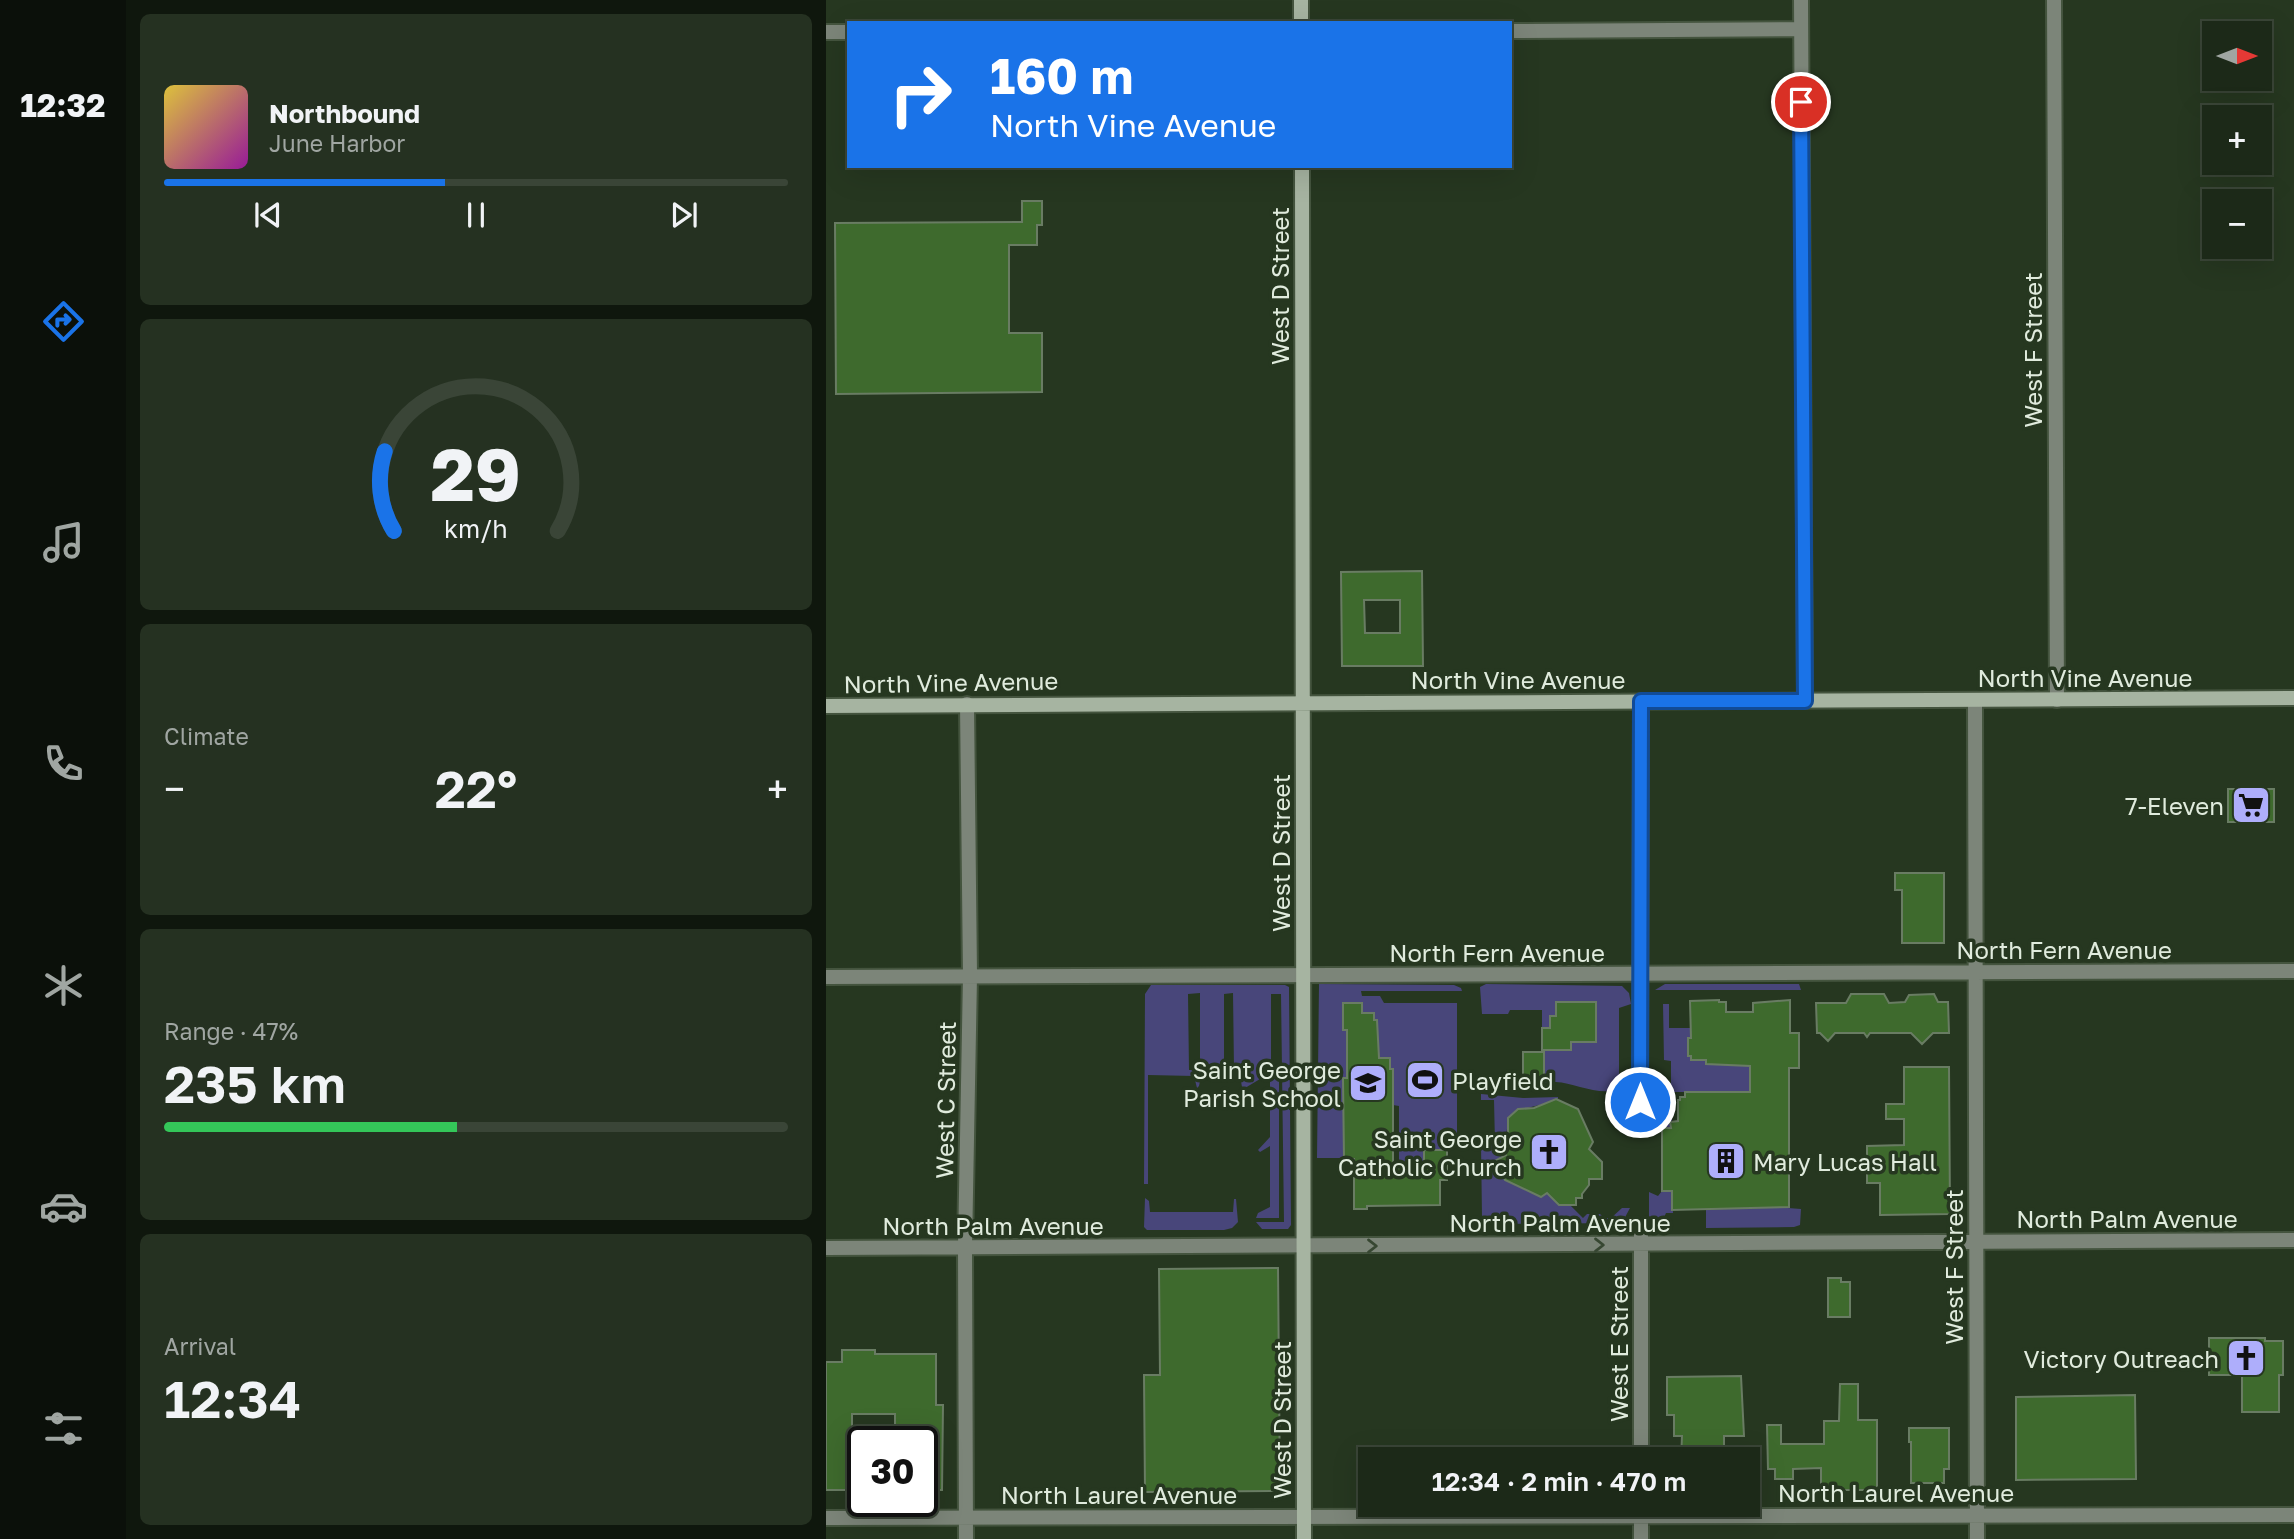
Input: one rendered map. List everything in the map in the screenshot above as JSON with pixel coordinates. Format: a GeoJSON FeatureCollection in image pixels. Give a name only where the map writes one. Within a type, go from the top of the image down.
{"type":"FeatureCollection","features":[{"type":"Feature","properties":{"kind":"street"},"geometry":{"type":"LineString","coordinates":[[1301,0],[1301,21]]}},
{"type":"Feature","properties":{"kind":"street"},"geometry":{"type":"LineString","coordinates":[[1801,0],[1805,701]]}},
{"type":"Feature","properties":{"kind":"street","name":"West F Street"},"geometry":{"type":"LineString","coordinates":[[2054,0],[2057,700]]}},
{"type":"Feature","properties":{"kind":"street"},"geometry":{"type":"LineString","coordinates":[[1512,31],[1801,29]]}},
{"type":"Feature","properties":{"kind":"street"},"geometry":{"type":"LineString","coordinates":[[826,33],[847,32]]}},
{"type":"Feature","properties":{"kind":"street","name":"West D Street"},"geometry":{"type":"LineString","coordinates":[[1302,168],[1304,1539]]}},
{"type":"Feature","properties":{"kind":"street","name":"North Vine Avenue"},"geometry":{"type":"LineString","coordinates":[[826,706],[2294,698]]}},
{"type":"Feature","properties":{"kind":"street"},"geometry":{"type":"LineString","coordinates":[[1640,1102],[1641,701]]}},
{"type":"Feature","properties":{"kind":"street","name":"West F Street"},"geometry":{"type":"LineString","coordinates":[[1975,701],[1977,1539]]}},
{"type":"Feature","properties":{"kind":"street","name":"West C Street"},"geometry":{"type":"LineString","coordinates":[[966,1539],[965,1247],[970,976],[967,704]]}},
{"type":"Feature","properties":{"kind":"street","name":"North Fern Avenue"},"geometry":{"type":"LineString","coordinates":[[826,977],[2294,971]]}},
{"type":"Feature","properties":{"kind":"street","name":"West E Street"},"geometry":{"type":"LineString","coordinates":[[1641,1228],[1641,1447]]}},
{"type":"Feature","properties":{"kind":"street","name":"North Palm Avenue"},"geometry":{"type":"LineString","coordinates":[[826,1248],[2294,1240]]}},
{"type":"Feature","properties":{"kind":"street","name":"North Laurel Avenue"},"geometry":{"type":"LineString","coordinates":[[1760,1512],[2294,1515]]}},
{"type":"Feature","properties":{"kind":"street","name":"North Laurel Avenue"},"geometry":{"type":"LineString","coordinates":[[826,1518],[1358,1515]]}},
{"type":"Feature","properties":{"kind":"street"},"geometry":{"type":"LineString","coordinates":[[1641,1517],[1641,1539]]}},
{"type":"Feature","properties":{"kind":"shaded area","name":"Playfield"},"geometry":{"type":"Polygon","coordinates":[[[1319,984],[1454,985],[1461,988],[1462,991],[1361,991],[1362,996],[1380,996],[1384,1003],[1457,1003],[1457,1147],[1424,1150],[1424,1168],[1399,1171],[1399,1106],[1393,1105],[1393,1070],[1390,1069],[1390,1058],[1379,1058],[1377,1020],[1362,1013],[1361,1003],[1343,1003],[1343,1029],[1347,1030],[1347,1078],[1343,1078],[1344,1158],[1317,1158],[1319,984]]]}},
{"type":"Feature","properties":{"kind":"shaded area"},"geometry":{"type":"Polygon","coordinates":[[[1486,984],[1622,986],[1629,993],[1631,1004],[1619,1008],[1619,1076],[1628,1076],[1629,1081],[1613,1091],[1556,1082],[1523,1082],[1523,1052],[1542,1051],[1542,1010],[1510,1010],[1508,1014],[1482,1014],[1480,987],[1486,984]]]}},
{"type":"Feature","properties":{"kind":"shaded area"},"geometry":{"type":"Polygon","coordinates":[[[1665,984],[1799,984],[1801,990],[1655,990],[1665,984]]]}},
{"type":"Feature","properties":{"kind":"shaded area"},"geometry":{"type":"Polygon","coordinates":[[[1151,985],[1289,987],[1291,1225],[1288,1229],[1262,1229],[1256,1222],[1284,1222],[1281,994],[1271,994],[1271,1069],[1279,1070],[1279,1218],[1256,1218],[1258,1213],[1270,1207],[1270,1146],[1260,1152],[1258,1150],[1270,1137],[1270,1082],[1265,1076],[1245,1088],[1242,1087],[1240,1076],[1201,1076],[1197,1088],[1194,1076],[1148,1075],[1148,1184],[1144,1184],[1145,994],[1151,985]],[[1200,993],[1188,994],[1189,1070],[1200,1070],[1200,993]],[[1233,993],[1224,994],[1224,1070],[1234,1069],[1233,993]]]}},
{"type":"Feature","properties":{"kind":"shaded area"},"geometry":{"type":"Polygon","coordinates":[[[1663,1004],[1669,1004],[1669,1028],[1722,1028],[1734,1033],[1735,1065],[1763,1065],[1750,1092],[1671,1092],[1671,1061],[1664,1060],[1663,1004]]]}},
{"type":"Feature","properties":{"kind":"shaded area"},"geometry":{"type":"Polygon","coordinates":[[[1481,1094],[1523,1098],[1558,1097],[1558,1100],[1525,1109],[1508,1118],[1506,1155],[1496,1161],[1541,1197],[1547,1193],[1559,1205],[1570,1205],[1583,1218],[1587,1214],[1600,1214],[1604,1218],[1611,1218],[1622,1208],[1630,1208],[1622,1223],[1485,1224],[1482,1217],[1481,1145],[1495,1144],[1494,1100],[1481,1100],[1481,1094]]]}},
{"type":"Feature","properties":{"kind":"shaded area"},"geometry":{"type":"Polygon","coordinates":[[[1660,1108],[1669,1111],[1672,1120],[1669,1129],[1660,1132],[1651,1129],[1648,1120],[1651,1111],[1660,1108]]]}},
{"type":"Feature","properties":{"kind":"shaded area"},"geometry":{"type":"Polygon","coordinates":[[[1662,1191],[1672,1191],[1673,1213],[1666,1213],[1661,1224],[1649,1216],[1649,1192],[1658,1196],[1662,1191]]]}},
{"type":"Feature","properties":{"kind":"shaded area"},"geometry":{"type":"Polygon","coordinates":[[[1145,1198],[1149,1201],[1150,1212],[1233,1212],[1236,1199],[1238,1222],[1232,1228],[1224,1230],[1147,1230],[1144,1227],[1145,1198]]]}},
{"type":"Feature","properties":{"kind":"shaded area"},"geometry":{"type":"Polygon","coordinates":[[[1706,1209],[1801,1209],[1800,1225],[1706,1228],[1706,1209]]]}},
{"type":"Feature","properties":{"kind":"building"},"geometry":{"type":"Polygon","coordinates":[[[1022,201],[1042,201],[1042,225],[1037,225],[1037,245],[1009,245],[1009,333],[1042,333],[1042,392],[836,394],[835,223],[1022,222],[1022,201]]]}},
{"type":"Feature","properties":{"kind":"building"},"geometry":{"type":"Polygon","coordinates":[[[1422,571],[1423,666],[1342,666],[1341,572],[1422,571]],[[1364,600],[1365,633],[1400,633],[1400,600],[1364,600]]]}},
{"type":"Feature","properties":{"kind":"building","name":"7-Eleven"},"geometry":{"type":"Polygon","coordinates":[[[2228,789],[2274,789],[2274,822],[2228,822],[2228,789]]]}},
{"type":"Feature","properties":{"kind":"building"},"geometry":{"type":"Polygon","coordinates":[[[1895,873],[1944,873],[1944,943],[1902,943],[1902,890],[1895,890],[1895,873]]]}},
{"type":"Feature","properties":{"kind":"building"},"geometry":{"type":"Polygon","coordinates":[[[1851,994],[1884,994],[1889,1003],[1905,1002],[1909,995],[1934,994],[1938,1002],[1948,1002],[1949,1033],[1933,1033],[1922,1044],[1911,1033],[1870,1033],[1867,1037],[1864,1033],[1835,1033],[1828,1041],[1817,1033],[1816,1003],[1846,1003],[1851,994]]]}},
{"type":"Feature","properties":{"kind":"building","name":"Mary Lucas Hall"},"geometry":{"type":"Polygon","coordinates":[[[1790,1000],[1790,1033],[1799,1033],[1799,1068],[1789,1068],[1789,1207],[1672,1210],[1672,1191],[1662,1191],[1662,1128],[1671,1128],[1670,1122],[1678,1121],[1680,1097],[1685,1097],[1685,1092],[1750,1092],[1750,1066],[1706,1064],[1706,1060],[1691,1060],[1691,1056],[1688,1056],[1688,1038],[1691,1038],[1690,1001],[1726,1002],[1726,1012],[1753,1012],[1753,1003],[1790,1000]]]}},
{"type":"Feature","properties":{"kind":"building"},"geometry":{"type":"Polygon","coordinates":[[[1556,1002],[1596,1002],[1596,1042],[1571,1042],[1571,1050],[1542,1050],[1542,1028],[1550,1028],[1550,1016],[1556,1016],[1556,1002]]]}},
{"type":"Feature","properties":{"kind":"building","name":"Saint George Parish School"},"geometry":{"type":"Polygon","coordinates":[[[1343,1003],[1362,1003],[1362,1013],[1374,1013],[1374,1020],[1377,1020],[1379,1058],[1390,1058],[1390,1069],[1393,1069],[1393,1168],[1424,1168],[1424,1150],[1447,1150],[1447,1180],[1440,1180],[1440,1205],[1367,1206],[1367,1209],[1354,1209],[1354,1159],[1344,1159],[1343,1078],[1347,1078],[1347,1030],[1343,1030],[1343,1003]]]}},
{"type":"Feature","properties":{"kind":"building"},"geometry":{"type":"Polygon","coordinates":[[[1523,1052],[1544,1052],[1544,1082],[1523,1082],[1523,1052]]]}},
{"type":"Feature","properties":{"kind":"building"},"geometry":{"type":"Polygon","coordinates":[[[1904,1067],[1949,1067],[1950,1214],[1880,1215],[1880,1183],[1867,1183],[1867,1146],[1904,1145],[1904,1119],[1886,1119],[1886,1104],[1904,1104],[1904,1067]]]}},
{"type":"Feature","properties":{"kind":"building","name":"Saint George Catholic Church"},"geometry":{"type":"Polygon","coordinates":[[[1556,1099],[1578,1109],[1593,1142],[1589,1149],[1602,1162],[1602,1179],[1589,1179],[1582,1198],[1576,1198],[1576,1205],[1559,1205],[1547,1193],[1541,1197],[1505,1180],[1495,1161],[1506,1155],[1503,1144],[1508,1132],[1508,1118],[1518,1109],[1534,1108],[1556,1099]]]}},
{"type":"Feature","properties":{"kind":"building"},"geometry":{"type":"Polygon","coordinates":[[[1278,1268],[1280,1491],[1145,1492],[1144,1375],[1160,1375],[1159,1269],[1278,1268]]]}},
{"type":"Feature","properties":{"kind":"building"},"geometry":{"type":"Polygon","coordinates":[[[1828,1278],[1841,1278],[1841,1282],[1850,1282],[1850,1317],[1828,1317],[1828,1278]]]}},
{"type":"Feature","properties":{"kind":"building","name":"Victory Outreach"},"geometry":{"type":"Polygon","coordinates":[[[2209,1338],[2265,1338],[2265,1341],[2283,1341],[2279,1412],[2242,1412],[2242,1375],[2209,1375],[2209,1338]]]}},
{"type":"Feature","properties":{"kind":"building"},"geometry":{"type":"Polygon","coordinates":[[[842,1350],[875,1350],[875,1354],[936,1354],[936,1405],[943,1405],[942,1490],[938,1490],[938,1426],[895,1426],[895,1414],[852,1414],[852,1426],[847,1426],[847,1490],[826,1490],[826,1362],[842,1362],[842,1350]]]}},
{"type":"Feature","properties":{"kind":"building"},"geometry":{"type":"Polygon","coordinates":[[[1741,1376],[1744,1436],[1724,1436],[1724,1447],[1682,1447],[1682,1436],[1674,1436],[1674,1415],[1667,1415],[1667,1377],[1741,1376]]]}},
{"type":"Feature","properties":{"kind":"building"},"geometry":{"type":"Polygon","coordinates":[[[1840,1384],[1858,1384],[1858,1420],[1877,1420],[1877,1490],[1821,1490],[1821,1468],[1793,1469],[1793,1479],[1775,1479],[1775,1469],[1768,1469],[1767,1425],[1781,1425],[1781,1444],[1824,1444],[1824,1421],[1839,1421],[1840,1384]]]}},
{"type":"Feature","properties":{"kind":"building"},"geometry":{"type":"Polygon","coordinates":[[[2135,1395],[2136,1479],[2016,1480],[2016,1397],[2135,1395]]]}},
{"type":"Feature","properties":{"kind":"building"},"geometry":{"type":"Polygon","coordinates":[[[1909,1428],[1949,1428],[1949,1469],[1944,1469],[1944,1483],[1911,1483],[1909,1428]]]}},
{"type":"Feature","properties":{"kind":"place","name":"7-Eleven"},"geometry":{"type":"Point","coordinates":[2251,805]}},
{"type":"Feature","properties":{"kind":"place","name":"Playfield"},"geometry":{"type":"Point","coordinates":[1425,1080]}},
{"type":"Feature","properties":{"kind":"place","name":"Saint George Parish School"},"geometry":{"type":"Point","coordinates":[1368,1083]}},
{"type":"Feature","properties":{"kind":"place","name":"Saint George Catholic Church"},"geometry":{"type":"Point","coordinates":[1549,1152]}},
{"type":"Feature","properties":{"kind":"place","name":"Mary Lucas Hall"},"geometry":{"type":"Point","coordinates":[1726,1161]}},
{"type":"Feature","properties":{"kind":"place","name":"Victory Outreach"},"geometry":{"type":"Point","coordinates":[2246,1358]}},
{"type":"Feature","properties":{"kind":"route"},"geometry":{"type":"LineString","coordinates":[[1640,1102],[1641,701],[1805,701],[1801,102]]}}]}
